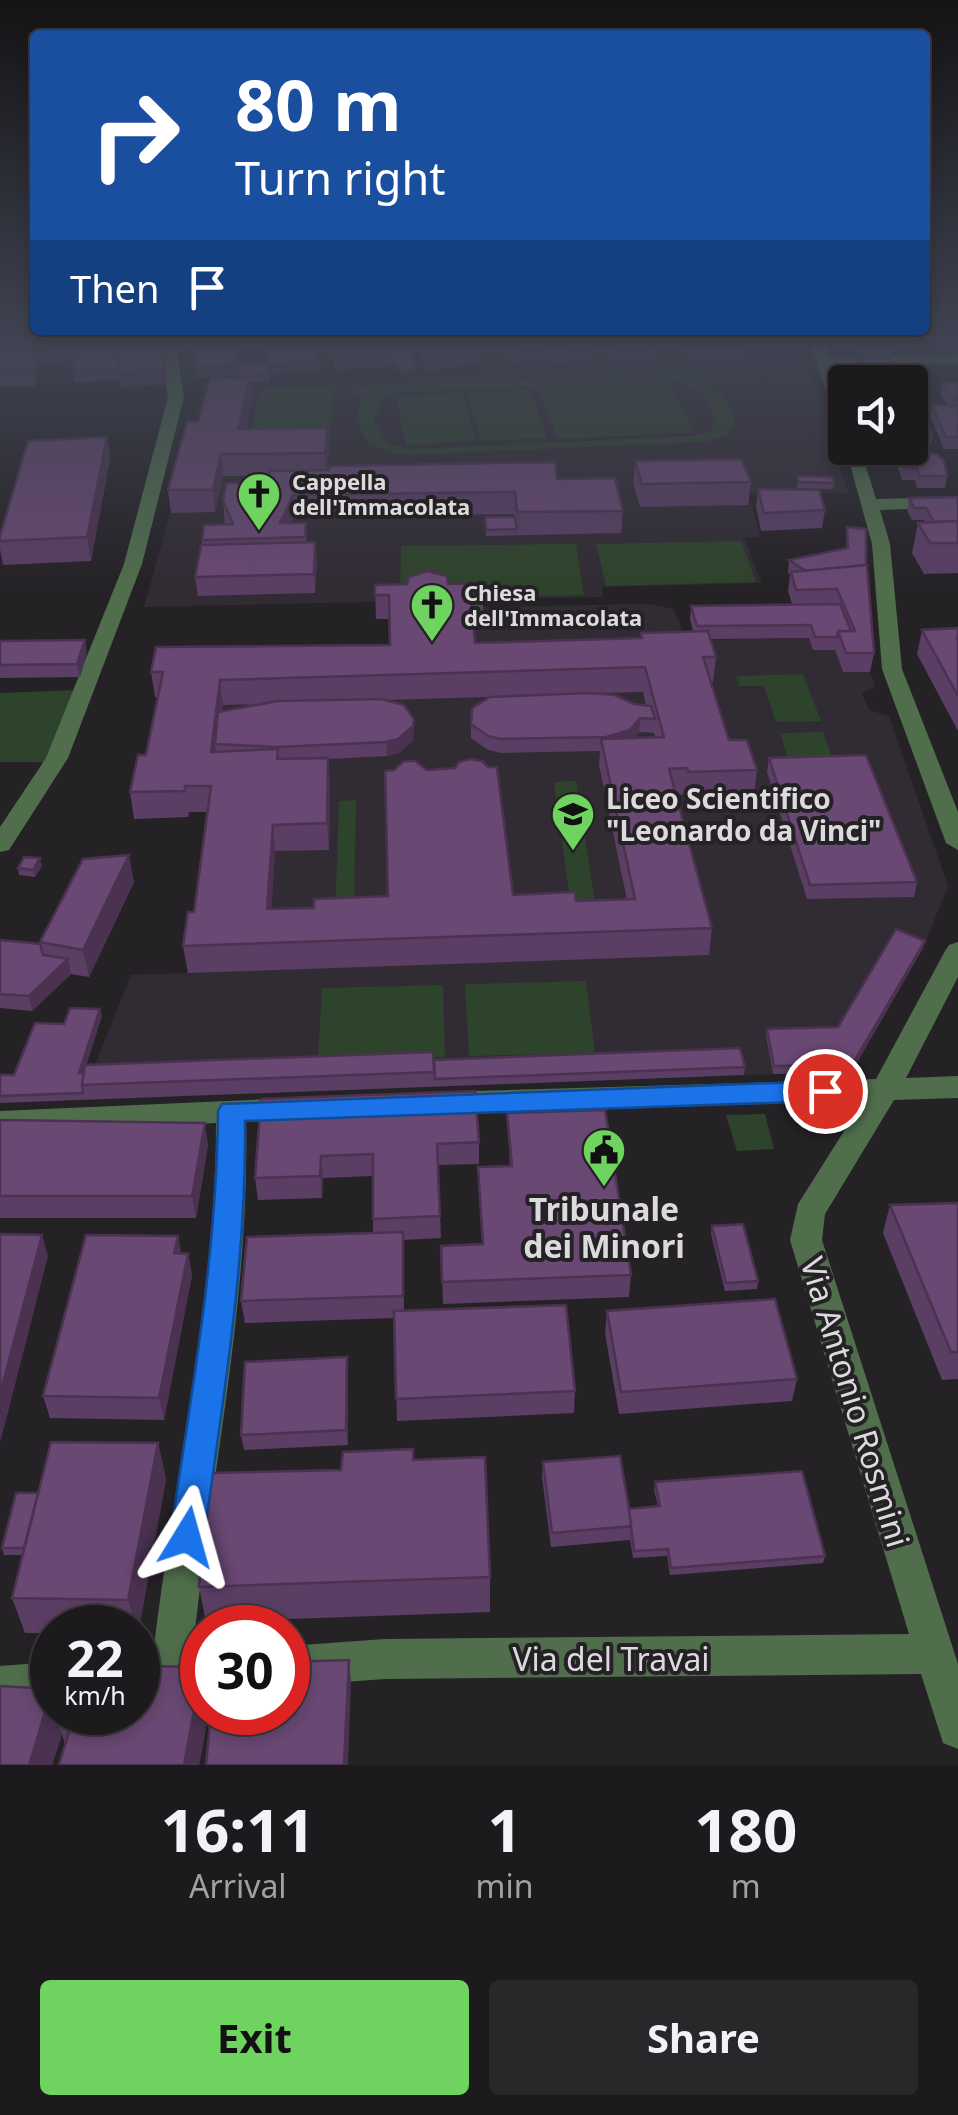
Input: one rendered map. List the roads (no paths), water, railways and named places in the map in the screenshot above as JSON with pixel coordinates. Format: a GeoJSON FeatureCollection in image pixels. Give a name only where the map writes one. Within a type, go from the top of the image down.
{"type":"FeatureCollection","features":[{"type":"Feature","properties":{"kind":"street"},"geometry":{"type":"LineString","coordinates":[[0,845],[57,758],[132,564],[170,423]]}},
{"type":"Feature","properties":{"kind":"street"},"geometry":{"type":"LineString","coordinates":[[857,465],[884,559],[892,668],[958,843]]}},
{"type":"Feature","properties":{"kind":"street"},"geometry":{"type":"LineString","coordinates":[[870,504],[958,502]]}},
{"type":"Feature","properties":{"kind":"street","name":"Via Antonio Rosmini"},"geometry":{"type":"LineString","coordinates":[[958,951],[885,1090],[809,1213],[806,1240],[958,1728]]}},
{"type":"Feature","properties":{"kind":"street"},"geometry":{"type":"LineString","coordinates":[[419,1104],[958,1087]]}},
{"type":"Feature","properties":{"kind":"street"},"geometry":{"type":"LineString","coordinates":[[0,1122],[327,1108]]}},
{"type":"Feature","properties":{"kind":"street"},"geometry":{"type":"LineString","coordinates":[[180,1660],[173,1654],[216,1332],[232,1180],[231,1111]]}},
{"type":"Feature","properties":{"kind":"street","name":"Via del Travai"},"geometry":{"type":"LineString","coordinates":[[310,1665],[385,1660],[936,1654]]}},
{"type":"Feature","properties":{"kind":"street"},"geometry":{"type":"LineString","coordinates":[[0,1686],[30,1684]]}},
{"type":"Feature","properties":{"kind":"place","name":"Cappella dell'Immacolata"},"geometry":{"type":"Point","coordinates":[259,532]}},
{"type":"Feature","properties":{"kind":"place","name":"Chiesa dell'Immacolata"},"geometry":{"type":"Point","coordinates":[432,643]}},
{"type":"Feature","properties":{"kind":"place","name":"Liceo Scientifico \"Leonardo da Vinci\""},"geometry":{"type":"Point","coordinates":[573,852]}},
{"type":"Feature","properties":{"kind":"place","name":"Tribunale dei Minori"},"geometry":{"type":"Point","coordinates":[604,1188]}}]}
